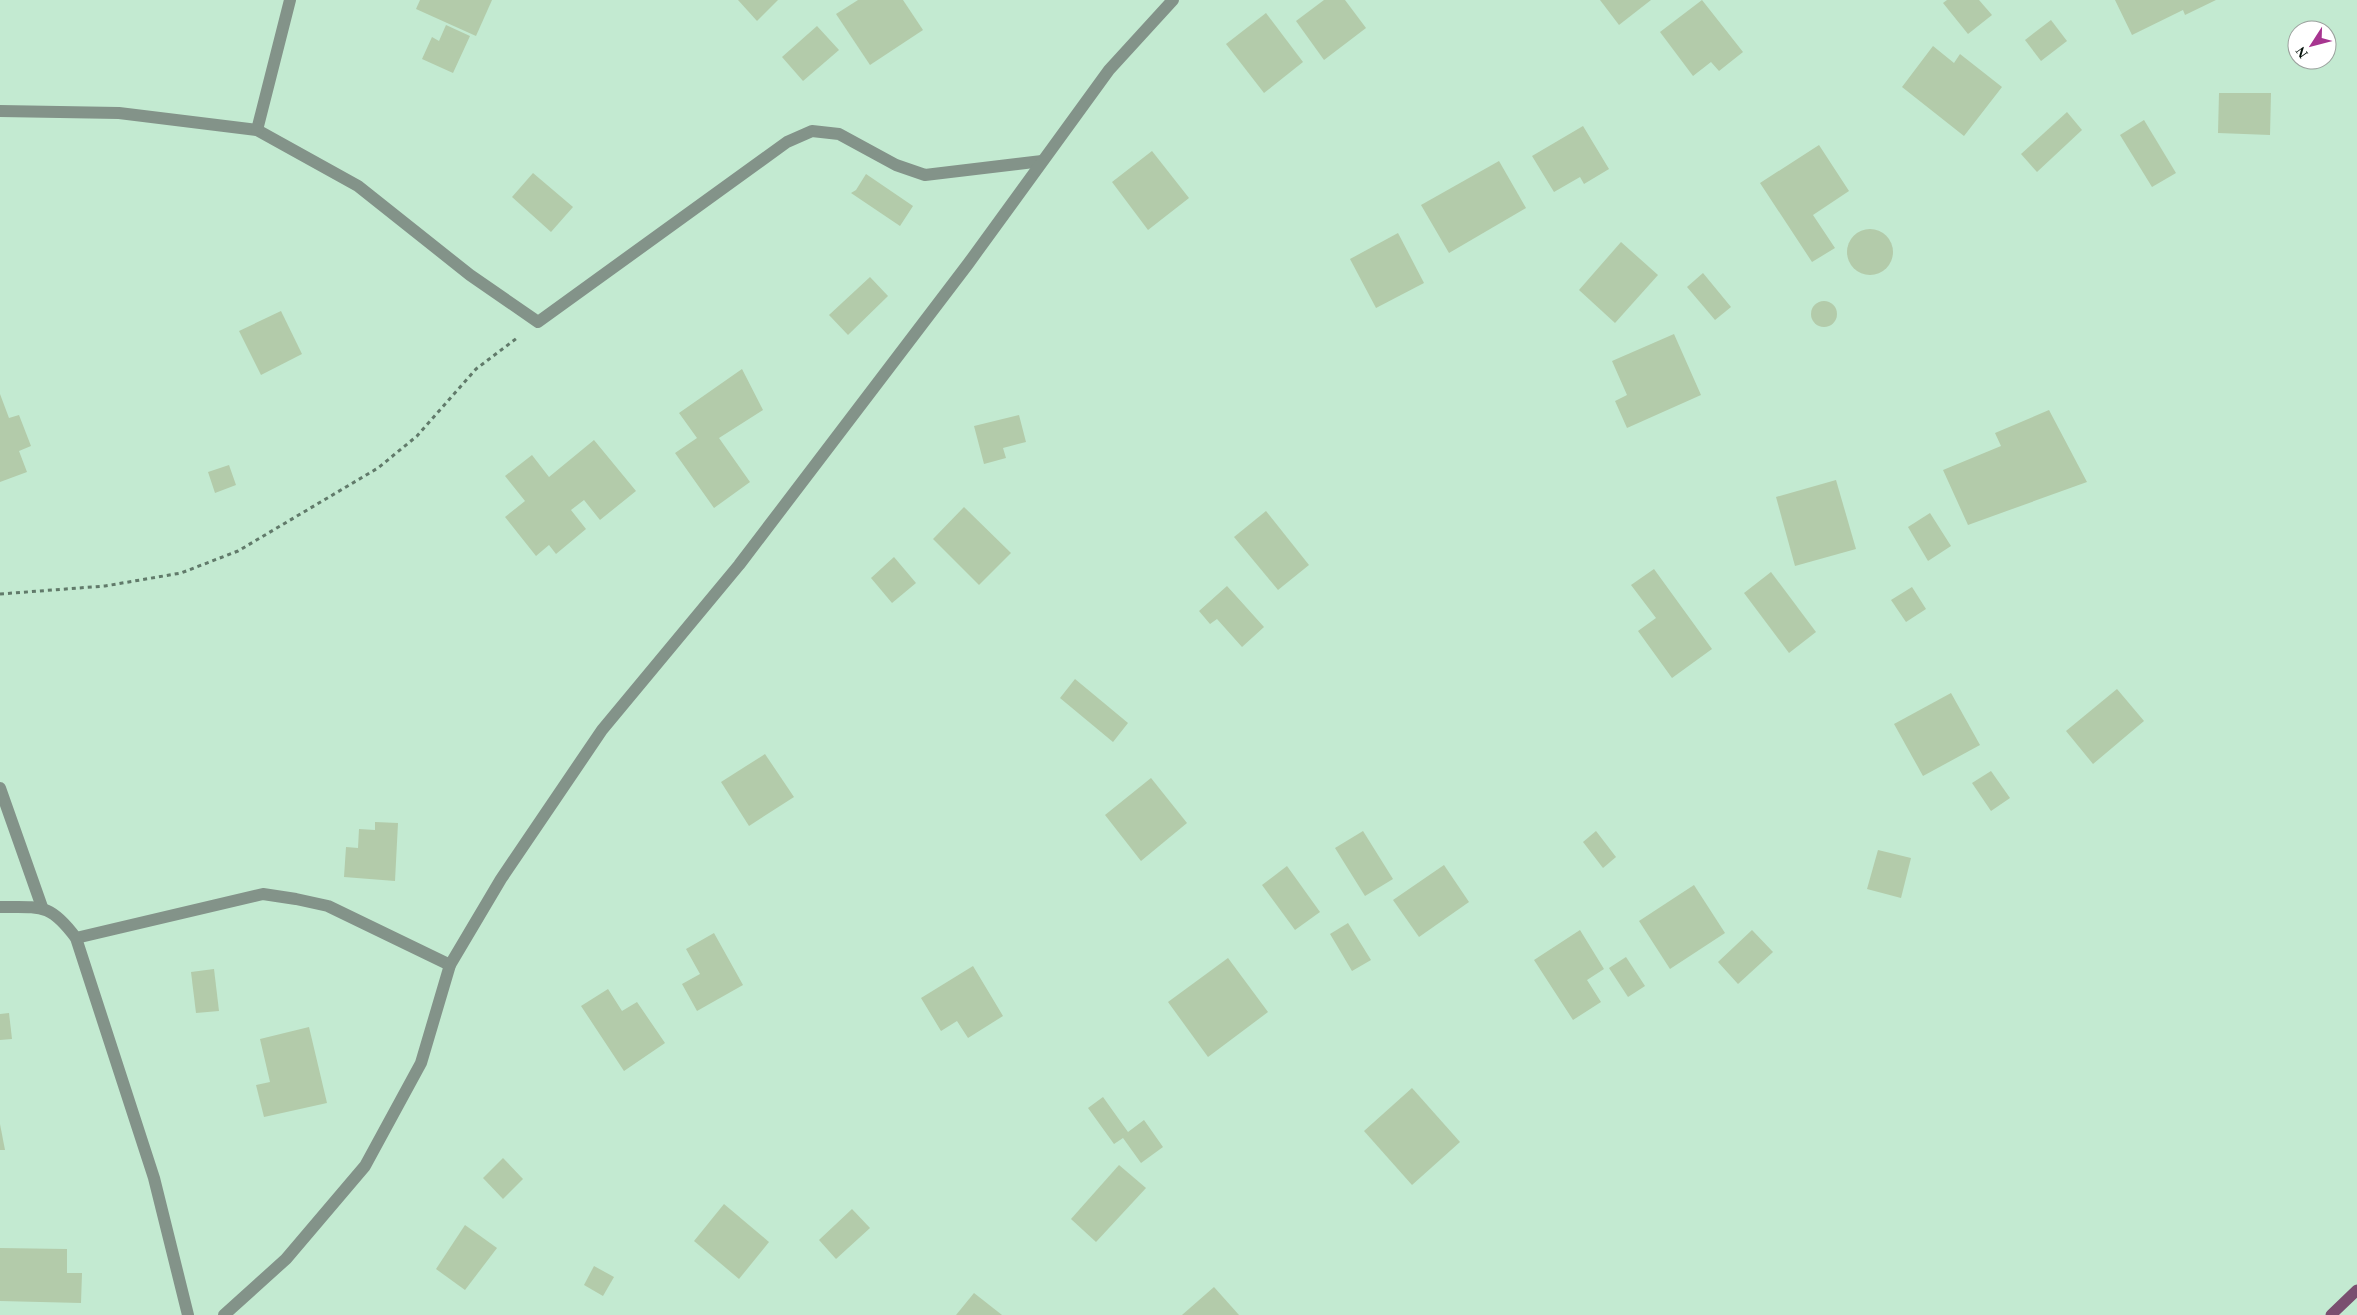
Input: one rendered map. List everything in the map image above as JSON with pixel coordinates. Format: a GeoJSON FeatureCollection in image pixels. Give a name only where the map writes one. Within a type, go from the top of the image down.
{"type":"FeatureCollection","features":[{"type":"Feature","properties":{"kind":"street"},"geometry":{"type":"LineString","coordinates":[[257,130],[290,0]]}},
{"type":"Feature","properties":{"kind":"street"},"geometry":{"type":"LineString","coordinates":[[224,1315],[286,1258],[365,1166],[421,1062],[450,965],[501,879],[602,730],[739,564],[968,264],[1109,70],[1173,0]]}},
{"type":"Feature","properties":{"kind":"street"},"geometry":{"type":"LineString","coordinates":[[0,111],[120,113],[257,130],[358,186],[470,275],[538,322],[787,142],[812,131],[838,134],[896,165],[925,174],[1042,161]]}},
{"type":"Feature","properties":{"kind":"street"},"geometry":{"type":"LineString","coordinates":[[0,788],[42,907],[64,923],[76,938],[154,1178],[188,1315]]}},
{"type":"Feature","properties":{"kind":"street"},"geometry":{"type":"LineString","coordinates":[[76,938],[262,894],[328,906],[450,965]]}},
{"type":"Feature","properties":{"kind":"street"},"geometry":{"type":"LineString","coordinates":[[0,907],[42,907]]}},
{"type":"Feature","properties":{"kind":"path"},"geometry":{"type":"LineString","coordinates":[[0,594],[105,586],[182,573],[238,551],[378,468],[418,436],[476,370],[538,322]]}},
{"type":"Feature","properties":{"kind":"building"},"geometry":{"type":"Polygon","coordinates":[[[420,0],[492,0],[476,36],[416,9],[420,0]]]}},
{"type":"Feature","properties":{"kind":"building"},"geometry":{"type":"Polygon","coordinates":[[[738,0],[778,0],[757,21],[738,0]]]}},
{"type":"Feature","properties":{"kind":"building"},"geometry":{"type":"Polygon","coordinates":[[[858,0],[903,0],[923,30],[870,65],[836,14],[858,0]]]}},
{"type":"Feature","properties":{"kind":"building"},"geometry":{"type":"Polygon","coordinates":[[[1324,0],[1345,0],[1366,28],[1324,60],[1296,21],[1324,0]]]}},
{"type":"Feature","properties":{"kind":"building"},"geometry":{"type":"Polygon","coordinates":[[[1600,0],[1651,0],[1619,25],[1600,0]]]}},
{"type":"Feature","properties":{"kind":"building"},"geometry":{"type":"Polygon","coordinates":[[[1702,0],[1743,52],[1719,71],[1711,62],[1693,76],[1660,32],[1702,0]]]}},
{"type":"Feature","properties":{"kind":"building"},"geometry":{"type":"Polygon","coordinates":[[[1947,0],[1979,0],[1992,15],[1968,34],[1943,3],[1947,0]]]}},
{"type":"Feature","properties":{"kind":"building"},"geometry":{"type":"Polygon","coordinates":[[[2115,0],[2216,0],[2185,15],[2183,10],[2132,35],[2115,0]]]}},
{"type":"Feature","properties":{"kind":"building"},"geometry":{"type":"Polygon","coordinates":[[[1266,13],[1303,62],[1264,93],[1226,44],[1266,13]]]}},
{"type":"Feature","properties":{"kind":"building"},"geometry":{"type":"Polygon","coordinates":[[[2051,20],[2067,41],[2041,61],[2025,40],[2051,20]]]}},
{"type":"Feature","properties":{"kind":"building"},"geometry":{"type":"Polygon","coordinates":[[[446,25],[470,36],[453,73],[422,59],[432,37],[439,41],[446,25]]]}},
{"type":"Feature","properties":{"kind":"building"},"geometry":{"type":"Polygon","coordinates":[[[817,26],[839,50],[803,81],[782,57],[817,26]]]}},
{"type":"Feature","properties":{"kind":"building"},"geometry":{"type":"Polygon","coordinates":[[[1933,46],[1954,63],[1960,54],[2002,87],[1964,136],[1902,87],[1933,46]]]}},
{"type":"Feature","properties":{"kind":"building"},"geometry":{"type":"Polygon","coordinates":[[[2219,93],[2271,93],[2270,135],[2218,133],[2219,93]]]}},
{"type":"Feature","properties":{"kind":"building"},"geometry":{"type":"Polygon","coordinates":[[[2067,112],[2082,130],[2037,172],[2021,154],[2067,112]]]}},
{"type":"Feature","properties":{"kind":"building"},"geometry":{"type":"Polygon","coordinates":[[[2144,120],[2176,173],[2152,187],[2120,135],[2144,120]]]}},
{"type":"Feature","properties":{"kind":"building"},"geometry":{"type":"Polygon","coordinates":[[[1583,126],[1609,169],[1584,184],[1580,177],[1554,192],[1532,156],[1583,126]]]}},
{"type":"Feature","properties":{"kind":"building"},"geometry":{"type":"Polygon","coordinates":[[[1819,145],[1849,191],[1813,215],[1835,248],[1812,262],[1760,183],[1819,145]]]}},
{"type":"Feature","properties":{"kind":"building"},"geometry":{"type":"Polygon","coordinates":[[[1152,151],[1189,198],[1148,230],[1112,182],[1152,151]]]}},
{"type":"Feature","properties":{"kind":"building"},"geometry":{"type":"Polygon","coordinates":[[[1499,161],[1526,208],[1449,253],[1421,205],[1499,161]]]}},
{"type":"Feature","properties":{"kind":"building"},"geometry":{"type":"Polygon","coordinates":[[[533,173],[573,207],[551,232],[512,197],[533,173]]]}},
{"type":"Feature","properties":{"kind":"building"},"geometry":{"type":"Polygon","coordinates":[[[866,174],[913,206],[900,226],[851,193],[856,190],[866,174]]]}},
{"type":"Feature","properties":{"kind":"building"},"geometry":{"type":"Polygon","coordinates":[[[1870,229],[1883,233],[1889,239],[1893,252],[1889,265],[1883,271],[1870,275],[1857,271],[1851,265],[1847,252],[1851,239],[1857,233],[1870,229]]]}},
{"type":"Feature","properties":{"kind":"building"},"geometry":{"type":"Polygon","coordinates":[[[1398,233],[1424,283],[1376,308],[1350,259],[1398,233]]]}},
{"type":"Feature","properties":{"kind":"building"},"geometry":{"type":"Polygon","coordinates":[[[1621,242],[1658,275],[1615,323],[1579,290],[1621,242]]]}},
{"type":"Feature","properties":{"kind":"building"},"geometry":{"type":"Polygon","coordinates":[[[1703,273],[1731,307],[1715,320],[1687,287],[1703,273]]]}},
{"type":"Feature","properties":{"kind":"building"},"geometry":{"type":"Polygon","coordinates":[[[870,277],[888,296],[848,335],[829,315],[870,277]]]}},
{"type":"Feature","properties":{"kind":"building"},"geometry":{"type":"Polygon","coordinates":[[[1824,301],[1833,305],[1837,314],[1833,323],[1824,327],[1815,323],[1811,314],[1815,305],[1824,301]]]}},
{"type":"Feature","properties":{"kind":"building"},"geometry":{"type":"Polygon","coordinates":[[[281,311],[302,354],[261,375],[239,331],[281,311]]]}},
{"type":"Feature","properties":{"kind":"building"},"geometry":{"type":"Polygon","coordinates":[[[1674,334],[1701,395],[1627,428],[1615,401],[1627,395],[1612,361],[1674,334]]]}},
{"type":"Feature","properties":{"kind":"building"},"geometry":{"type":"Polygon","coordinates":[[[742,369],[763,410],[719,438],[750,482],[714,508],[675,453],[697,438],[679,413],[742,369]]]}},
{"type":"Feature","properties":{"kind":"building"},"geometry":{"type":"Polygon","coordinates":[[[0,394],[9,418],[19,415],[31,446],[19,451],[27,472],[0,482],[0,394]]]}},
{"type":"Feature","properties":{"kind":"building"},"geometry":{"type":"Polygon","coordinates":[[[2049,410],[2087,482],[1968,525],[1943,470],[2001,446],[1995,433],[2049,410]]]}},
{"type":"Feature","properties":{"kind":"building"},"geometry":{"type":"Polygon","coordinates":[[[1019,415],[1026,442],[1003,448],[1006,458],[984,464],[974,426],[1019,415]]]}},
{"type":"Feature","properties":{"kind":"building"},"geometry":{"type":"Polygon","coordinates":[[[594,440],[636,491],[600,520],[584,500],[571,510],[586,529],[556,554],[549,545],[536,556],[505,517],[525,501],[505,476],[532,455],[549,477],[594,440]]]}},
{"type":"Feature","properties":{"kind":"building"},"geometry":{"type":"Polygon","coordinates":[[[229,465],[236,485],[215,493],[208,472],[229,465]]]}},
{"type":"Feature","properties":{"kind":"building"},"geometry":{"type":"Polygon","coordinates":[[[1836,480],[1856,549],[1795,566],[1776,497],[1836,480]]]}},
{"type":"Feature","properties":{"kind":"building"},"geometry":{"type":"Polygon","coordinates":[[[964,507],[1011,553],[979,585],[933,539],[964,507]]]}},
{"type":"Feature","properties":{"kind":"building"},"geometry":{"type":"Polygon","coordinates":[[[1266,511],[1309,565],[1278,590],[1234,537],[1266,511]]]}},
{"type":"Feature","properties":{"kind":"building"},"geometry":{"type":"Polygon","coordinates":[[[1930,513],[1951,546],[1928,561],[1908,527],[1930,513]]]}},
{"type":"Feature","properties":{"kind":"building"},"geometry":{"type":"Polygon","coordinates":[[[894,557],[916,583],[892,603],[871,578],[894,557]]]}},
{"type":"Feature","properties":{"kind":"building"},"geometry":{"type":"Polygon","coordinates":[[[1654,569],[1712,649],[1672,678],[1638,631],[1656,618],[1631,585],[1654,569]]]}},
{"type":"Feature","properties":{"kind":"building"},"geometry":{"type":"Polygon","coordinates":[[[1771,572],[1816,632],[1789,653],[1744,593],[1771,572]]]}},
{"type":"Feature","properties":{"kind":"building"},"geometry":{"type":"Polygon","coordinates":[[[1227,586],[1264,627],[1242,647],[1217,619],[1210,624],[1199,611],[1227,586]]]}},
{"type":"Feature","properties":{"kind":"building"},"geometry":{"type":"Polygon","coordinates":[[[1912,587],[1926,609],[1906,622],[1891,600],[1912,587]]]}},
{"type":"Feature","properties":{"kind":"building"},"geometry":{"type":"Polygon","coordinates":[[[1075,679],[1128,723],[1113,742],[1060,698],[1075,679]]]}},
{"type":"Feature","properties":{"kind":"building"},"geometry":{"type":"Polygon","coordinates":[[[2117,689],[2144,721],[2093,764],[2066,731],[2117,689]]]}},
{"type":"Feature","properties":{"kind":"building"},"geometry":{"type":"Polygon","coordinates":[[[1951,693],[1980,745],[1923,776],[1894,724],[1951,693]]]}},
{"type":"Feature","properties":{"kind":"building"},"geometry":{"type":"Polygon","coordinates":[[[765,754],[794,797],[749,826],[721,782],[765,754]]]}},
{"type":"Feature","properties":{"kind":"building"},"geometry":{"type":"Polygon","coordinates":[[[1991,771],[2010,798],[1991,811],[1972,783],[1991,771]]]}},
{"type":"Feature","properties":{"kind":"building"},"geometry":{"type":"Polygon","coordinates":[[[1151,778],[1187,823],[1141,861],[1105,815],[1151,778]]]}},
{"type":"Feature","properties":{"kind":"building"},"geometry":{"type":"Polygon","coordinates":[[[375,822],[398,823],[395,881],[344,877],[346,847],[358,848],[359,829],[375,830],[375,822]]]}},
{"type":"Feature","properties":{"kind":"building"},"geometry":{"type":"Polygon","coordinates":[[[1363,831],[1393,879],[1365,896],[1335,848],[1363,831]]]}},
{"type":"Feature","properties":{"kind":"building"},"geometry":{"type":"Polygon","coordinates":[[[1596,831],[1616,857],[1603,868],[1583,842],[1596,831]]]}},
{"type":"Feature","properties":{"kind":"building"},"geometry":{"type":"Polygon","coordinates":[[[1878,850],[1911,858],[1901,898],[1867,889],[1878,850]]]}},
{"type":"Feature","properties":{"kind":"building"},"geometry":{"type":"Polygon","coordinates":[[[1444,865],[1469,902],[1419,937],[1393,900],[1444,865]]]}},
{"type":"Feature","properties":{"kind":"building"},"geometry":{"type":"Polygon","coordinates":[[[1287,866],[1320,912],[1295,930],[1262,885],[1287,866]]]}},
{"type":"Feature","properties":{"kind":"building"},"geometry":{"type":"Polygon","coordinates":[[[1694,885],[1725,933],[1670,969],[1639,921],[1694,885]]]}},
{"type":"Feature","properties":{"kind":"building"},"geometry":{"type":"Polygon","coordinates":[[[1348,923],[1371,960],[1352,971],[1330,934],[1348,923]]]}},
{"type":"Feature","properties":{"kind":"building"},"geometry":{"type":"Polygon","coordinates":[[[1580,930],[1604,969],[1587,980],[1601,1002],[1573,1020],[1534,960],[1580,930]]]}},
{"type":"Feature","properties":{"kind":"building"},"geometry":{"type":"Polygon","coordinates":[[[1752,930],[1773,952],[1738,984],[1718,962],[1752,930]]]}},
{"type":"Feature","properties":{"kind":"building"},"geometry":{"type":"Polygon","coordinates":[[[714,933],[743,985],[697,1011],[682,984],[700,974],[686,949],[714,933]]]}},
{"type":"Feature","properties":{"kind":"building"},"geometry":{"type":"Polygon","coordinates":[[[1626,957],[1645,986],[1628,997],[1609,968],[1626,957]]]}},
{"type":"Feature","properties":{"kind":"building"},"geometry":{"type":"Polygon","coordinates":[[[1228,958],[1268,1012],[1208,1057],[1168,1002],[1228,958]]]}},
{"type":"Feature","properties":{"kind":"building"},"geometry":{"type":"Polygon","coordinates":[[[973,966],[1003,1016],[968,1038],[957,1021],[941,1031],[921,998],[973,966]]]}},
{"type":"Feature","properties":{"kind":"building"},"geometry":{"type":"Polygon","coordinates":[[[214,969],[219,1011],[196,1013],[191,972],[214,969]]]}},
{"type":"Feature","properties":{"kind":"building"},"geometry":{"type":"Polygon","coordinates":[[[608,989],[622,1011],[637,1002],[665,1043],[624,1071],[581,1006],[608,989]]]}},
{"type":"Feature","properties":{"kind":"building"},"geometry":{"type":"Polygon","coordinates":[[[9,1013],[12,1039],[0,1040],[0,1014],[9,1013]]]}},
{"type":"Feature","properties":{"kind":"building"},"geometry":{"type":"Polygon","coordinates":[[[309,1027],[327,1103],[264,1117],[256,1085],[270,1082],[260,1039],[309,1027]]]}},
{"type":"Feature","properties":{"kind":"building"},"geometry":{"type":"Polygon","coordinates":[[[1412,1088],[1460,1142],[1412,1185],[1364,1131],[1412,1088]]]}},
{"type":"Feature","properties":{"kind":"building"},"geometry":{"type":"Polygon","coordinates":[[[1103,1097],[1128,1132],[1144,1120],[1163,1147],[1141,1163],[1123,1138],[1114,1144],[1088,1108],[1103,1097]]]}},
{"type":"Feature","properties":{"kind":"building"},"geometry":{"type":"Polygon","coordinates":[[[0,1124],[5,1150],[0,1150],[0,1124]]]}},
{"type":"Feature","properties":{"kind":"building"},"geometry":{"type":"Polygon","coordinates":[[[503,1158],[523,1179],[503,1199],[483,1178],[503,1158]]]}},
{"type":"Feature","properties":{"kind":"building"},"geometry":{"type":"Polygon","coordinates":[[[1119,1165],[1146,1188],[1096,1242],[1071,1219],[1119,1165]]]}},
{"type":"Feature","properties":{"kind":"building"},"geometry":{"type":"Polygon","coordinates":[[[724,1204],[769,1242],[739,1279],[694,1241],[724,1204]]]}},
{"type":"Feature","properties":{"kind":"building"},"geometry":{"type":"Polygon","coordinates":[[[852,1209],[870,1228],[836,1259],[819,1240],[852,1209]]]}},
{"type":"Feature","properties":{"kind":"building"},"geometry":{"type":"Polygon","coordinates":[[[465,1225],[497,1248],[465,1290],[436,1269],[465,1225]]]}},
{"type":"Feature","properties":{"kind":"building"},"geometry":{"type":"Polygon","coordinates":[[[0,1248],[67,1249],[67,1273],[82,1273],[81,1303],[0,1301],[0,1248]]]}},
{"type":"Feature","properties":{"kind":"building"},"geometry":{"type":"Polygon","coordinates":[[[594,1266],[614,1277],[603,1296],[584,1285],[594,1266]]]}},
{"type":"Feature","properties":{"kind":"building"},"geometry":{"type":"Polygon","coordinates":[[[1214,1287],[1239,1315],[1182,1315],[1214,1287]]]}},
{"type":"Feature","properties":{"kind":"building"},"geometry":{"type":"Polygon","coordinates":[[[974,1293],[1002,1315],[956,1315],[974,1293]]]}},
{"type":"Feature","properties":{"kind":"waterway"},"geometry":{"type":"LineString","coordinates":[[2331,1315],[2357,1290]]}}]}
